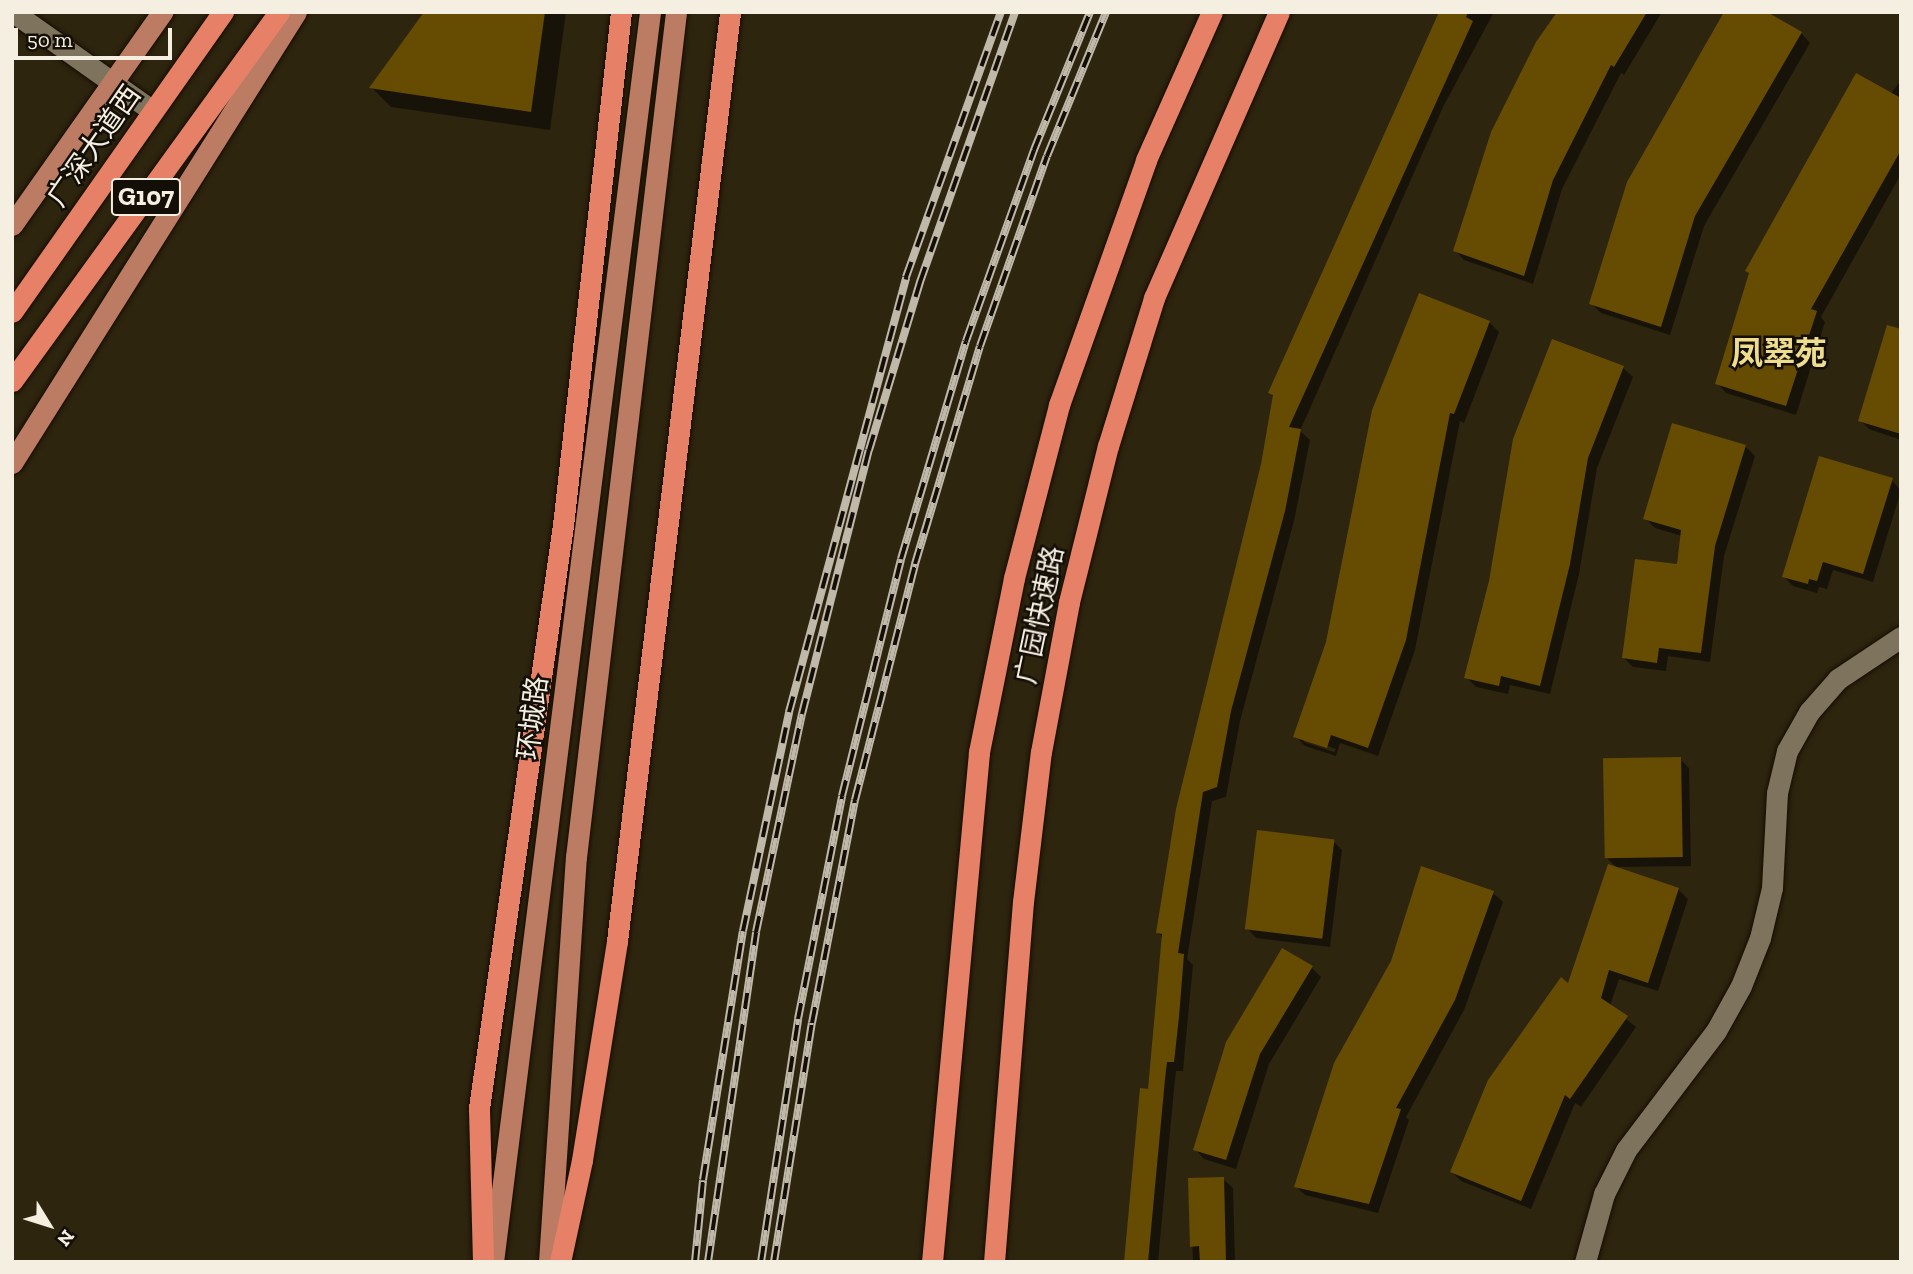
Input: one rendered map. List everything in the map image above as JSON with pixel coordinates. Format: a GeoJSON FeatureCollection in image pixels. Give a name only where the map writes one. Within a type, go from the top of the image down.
{"type":"FeatureCollection","features":[{"type":"Feature","properties":{"kind":"highway","name":"广深大道西"},"geometry":{"type":"LineString","coordinates":[[12,312],[223,12]]}},
{"type":"Feature","properties":{"kind":"highway","name":"G107"},"geometry":{"type":"LineString","coordinates":[[12,381],[279,12]]}},
{"type":"Feature","properties":{"kind":"highway"},"geometry":{"type":"LineString","coordinates":[[483,1262],[479,1108],[564,525],[621,12]]}},
{"type":"Feature","properties":{"kind":"highway"},"geometry":{"type":"LineString","coordinates":[[561,1262],[582,1160],[618,928],[730,12]]}},
{"type":"Feature","properties":{"kind":"highway","name":"广园快速路"},"geometry":{"type":"LineString","coordinates":[[932,1262],[979,752],[1014,578],[1059,405],[1146,160],[1212,12]]}},
{"type":"Feature","properties":{"kind":"highway","name":"广园快速路"},"geometry":{"type":"LineString","coordinates":[[994,1262],[1023,902],[1041,752],[1069,602],[1108,446],[1154,298],[1279,12]]}},
{"type":"Feature","properties":{"kind":"main road"},"geometry":{"type":"LineString","coordinates":[[12,225],[162,12]]}},
{"type":"Feature","properties":{"kind":"main road"},"geometry":{"type":"LineString","coordinates":[[12,463],[296,12]]}},
{"type":"Feature","properties":{"kind":"main road","name":"环城路"},"geometry":{"type":"LineString","coordinates":[[493,1262],[650,12]]}},
{"type":"Feature","properties":{"kind":"main road","name":"环城路"},"geometry":{"type":"LineString","coordinates":[[549,1262],[576,857],[676,12]]}},
{"type":"Feature","properties":{"kind":"street"},"geometry":{"type":"LineString","coordinates":[[13,12],[153,111]]}},
{"type":"Feature","properties":{"kind":"street"},"geometry":{"type":"LineString","coordinates":[[1585,1262],[1604,1194],[1626,1150],[1716,1031],[1741,986],[1760,939],[1772,888],[1777,793],[1787,751],[1808,712],[1838,679],[1901,637]]}},
{"type":"Feature","properties":{"kind":"building"},"geometry":{"type":"Polygon","coordinates":[[[424,12],[545,12],[531,112],[369,88],[424,12]]]}},
{"type":"Feature","properties":{"kind":"building"},"geometry":{"type":"Polygon","coordinates":[[[1439,12],[1468,12],[1466,17],[1473,21],[1289,427],[1301,429],[1285,511],[1231,711],[1217,787],[1203,792],[1178,953],[1184,954],[1179,1017],[1174,1062],[1167,1062],[1148,1262],[1124,1262],[1140,1088],[1148,1089],[1162,934],[1156,933],[1176,809],[1261,464],[1273,395],[1268,393],[1439,12]]]}},
{"type":"Feature","properties":{"kind":"building"},"geometry":{"type":"Polygon","coordinates":[[[1557,12],[1647,12],[1614,67],[1611,65],[1553,180],[1524,276],[1453,251],[1491,132],[1536,42],[1557,12]]]}},
{"type":"Feature","properties":{"kind":"building"},"geometry":{"type":"Polygon","coordinates":[[[1724,12],[1767,12],[1802,32],[1695,216],[1661,327],[1589,304],[1627,182],[1724,12]]]}},
{"type":"Feature","properties":{"kind":"building"},"geometry":{"type":"Polygon","coordinates":[[[1856,73],[1901,98],[1901,150],[1811,309],[1817,311],[1786,406],[1715,384],[1749,273],[1745,271],[1856,73]]]}},
{"type":"Feature","properties":{"kind":"building"},"geometry":{"type":"Polygon","coordinates":[[[1419,293],[1490,321],[1454,414],[1450,413],[1406,640],[1368,748],[1331,735],[1327,748],[1293,737],[1326,642],[1372,410],[1419,293]]]}},
{"type":"Feature","properties":{"kind":"building"},"geometry":{"type":"Polygon","coordinates":[[[1887,325],[1901,329],[1901,434],[1858,421],[1887,325]]]}},
{"type":"Feature","properties":{"kind":"building"},"geometry":{"type":"Polygon","coordinates":[[[1552,339],[1624,366],[1588,458],[1570,564],[1540,686],[1501,676],[1499,686],[1464,678],[1489,581],[1513,439],[1552,339]]]}},
{"type":"Feature","properties":{"kind":"building"},"geometry":{"type":"Polygon","coordinates":[[[1672,423],[1746,445],[1715,546],[1701,653],[1659,648],[1657,663],[1622,658],[1635,559],[1677,564],[1681,530],[1643,519],[1672,423]]]}},
{"type":"Feature","properties":{"kind":"building"},"geometry":{"type":"Polygon","coordinates":[[[1819,456],[1893,478],[1863,574],[1823,562],[1817,581],[1809,579],[1808,584],[1782,577],[1819,456]]]}},
{"type":"Feature","properties":{"kind":"building"},"geometry":{"type":"Polygon","coordinates":[[[1681,757],[1683,857],[1605,858],[1603,758],[1681,757]]]}},
{"type":"Feature","properties":{"kind":"building"},"geometry":{"type":"Polygon","coordinates":[[[1257,830],[1334,840],[1322,939],[1245,929],[1257,830]]]}},
{"type":"Feature","properties":{"kind":"building"},"geometry":{"type":"Polygon","coordinates":[[[1608,864],[1679,888],[1648,983],[1609,970],[1601,998],[1628,1016],[1570,1099],[1565,1095],[1521,1201],[1450,1172],[1488,1080],[1561,977],[1568,983],[1608,864]]]}},
{"type":"Feature","properties":{"kind":"building"},"geometry":{"type":"Polygon","coordinates":[[[1421,866],[1494,891],[1455,1000],[1396,1108],[1401,1109],[1369,1204],[1294,1187],[1334,1063],[1391,961],[1421,866]]]}},
{"type":"Feature","properties":{"kind":"building"},"geometry":{"type":"Polygon","coordinates":[[[1282,948],[1313,966],[1260,1054],[1226,1160],[1193,1150],[1226,1042],[1282,948]]]}},
{"type":"Feature","properties":{"kind":"building"},"geometry":{"type":"Polygon","coordinates":[[[1224,1177],[1226,1262],[1200,1262],[1199,1246],[1190,1247],[1188,1178],[1224,1177]]]}},
{"type":"Feature","properties":{"kind":"railway"},"geometry":{"type":"LineString","coordinates":[[695,1262],[703,1180],[743,931],[789,712],[906,277],[1001,12]]}},
{"type":"Feature","properties":{"kind":"railway"},"geometry":{"type":"LineString","coordinates":[[708,1262],[756,932],[802,714],[869,450],[920,282],[1015,12]]}},
{"type":"Feature","properties":{"kind":"railway"},"geometry":{"type":"LineString","coordinates":[[761,1262],[798,1019],[842,796],[901,559],[966,341],[1034,150],[1090,12]]}},
{"type":"Feature","properties":{"kind":"railway"},"geometry":{"type":"LineString","coordinates":[[774,1262],[812,1023],[855,800],[915,564],[980,346],[1047,156],[1106,12]]}},
{"type":"Feature","properties":{"kind":"district","name":"凤翠苑"},"geometry":{"type":"Point","coordinates":[1779,353]}}]}
